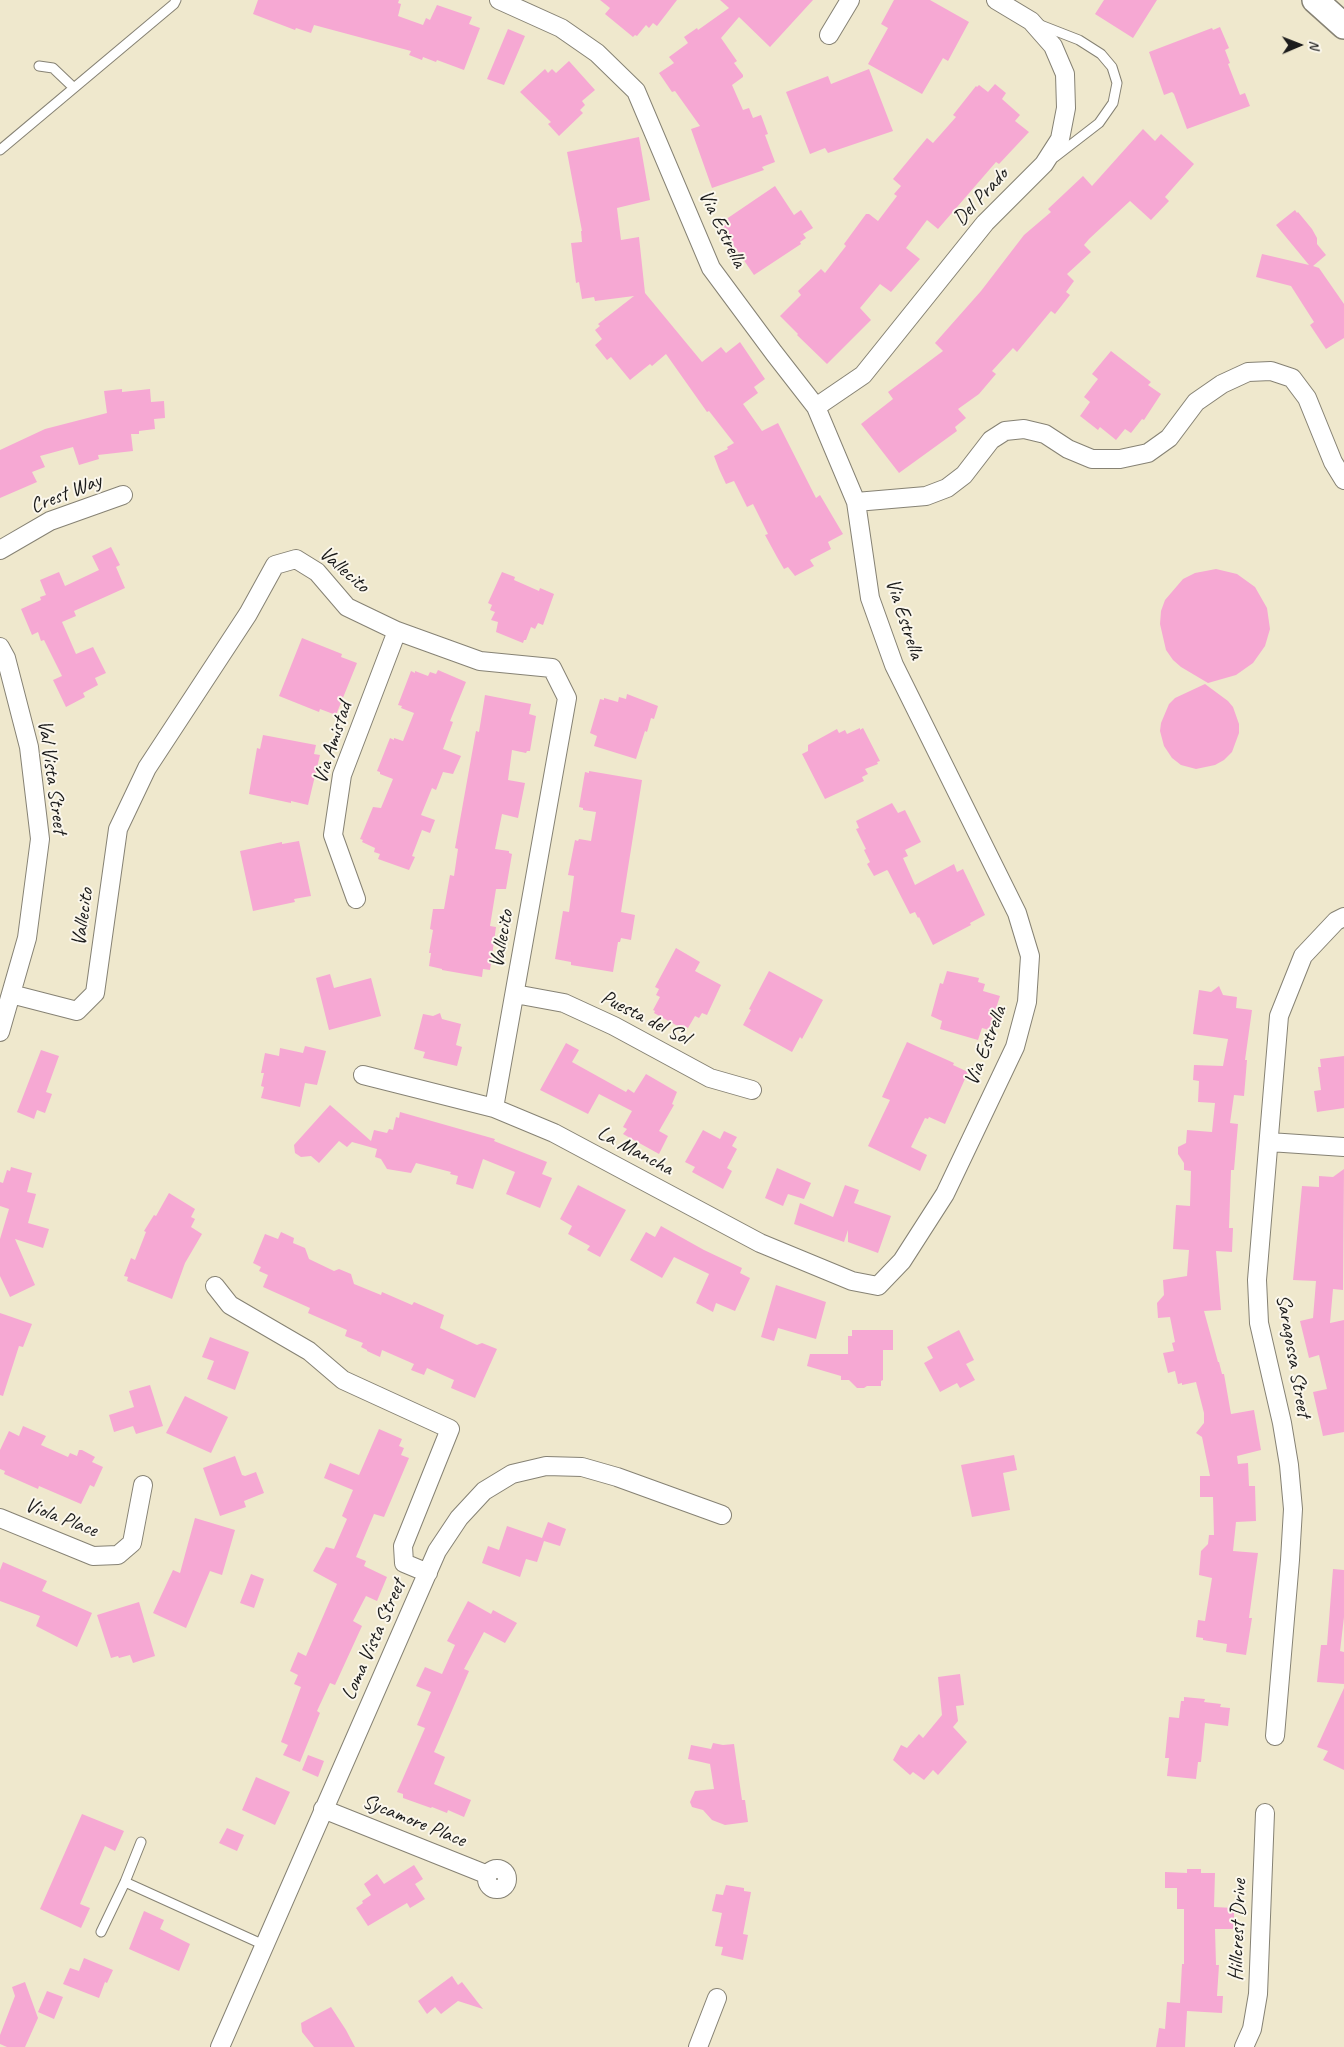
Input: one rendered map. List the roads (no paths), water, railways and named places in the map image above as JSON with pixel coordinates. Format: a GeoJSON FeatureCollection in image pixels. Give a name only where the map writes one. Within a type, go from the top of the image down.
{"type":"FeatureCollection","features":[{"type":"Feature","properties":{"kind":"main road"},"geometry":{"type":"LineString","coordinates":[[1315,0],[1344,26]]}},
{"type":"Feature","properties":{"kind":"street","name":"Via Estrella"},"geometry":{"type":"LineString","coordinates":[[500,0],[561,28],[598,53],[636,91],[711,268],[816,407],[856,502],[870,598],[894,665],[1017,913],[1030,956],[1027,1002],[1015,1047],[945,1194],[902,1261],[878,1286]]}},
{"type":"Feature","properties":{"kind":"street"},"geometry":{"type":"LineString","coordinates":[[830,35],[850,0]]}},
{"type":"Feature","properties":{"kind":"street","name":"Del Prado"},"geometry":{"type":"LineString","coordinates":[[816,407],[863,375],[985,223],[1044,164],[1060,139],[1066,108],[1064,74],[1052,46],[1031,21],[996,0]]}},
{"type":"Feature","properties":{"kind":"street"},"geometry":{"type":"LineString","coordinates":[[856,502],[926,496],[947,488],[964,475],[991,440],[1005,431],[1024,428],[1045,434],[1068,449],[1092,459],[1120,459],[1148,454],[1169,438],[1196,402],[1222,384],[1248,372],[1271,371],[1292,378],[1307,398],[1333,462],[1344,480]]}},
{"type":"Feature","properties":{"kind":"street","name":"Crest Way"},"geometry":{"type":"LineString","coordinates":[[0,550],[50,521],[122,495]]}},
{"type":"Feature","properties":{"kind":"street","name":"Vallecito"},"geometry":{"type":"LineString","coordinates":[[11,994],[77,1011],[95,993],[118,829],[147,768],[248,614],[275,565],[296,559],[317,572],[347,607],[397,631],[480,661],[552,668],[567,698],[494,1108]]}},
{"type":"Feature","properties":{"kind":"street","name":"Via Amistad"},"geometry":{"type":"LineString","coordinates":[[356,899],[333,835],[342,775],[397,631]]}},
{"type":"Feature","properties":{"kind":"street","name":"Val Vista Street"},"geometry":{"type":"LineString","coordinates":[[0,646],[6,658],[29,747],[40,839],[27,938],[0,1032]]}},
{"type":"Feature","properties":{"kind":"street","name":"Saragossa Street"},"geometry":{"type":"LineString","coordinates":[[1275,1736],[1290,1560],[1292,1509],[1289,1465],[1282,1423],[1259,1323],[1257,1280],[1279,1016],[1303,956],[1336,921],[1344,917]]}},
{"type":"Feature","properties":{"kind":"street","name":"Puesta del Sol"},"geometry":{"type":"LineString","coordinates":[[515,994],[564,1002],[614,1026],[710,1078],[752,1090]]}},
{"type":"Feature","properties":{"kind":"street","name":"La Mancha"},"geometry":{"type":"LineString","coordinates":[[363,1075],[494,1108],[554,1133],[760,1243],[852,1281],[878,1286]]}},
{"type":"Feature","properties":{"kind":"street"},"geometry":{"type":"LineString","coordinates":[[1269,1142],[1344,1147]]}},
{"type":"Feature","properties":{"kind":"street"},"geometry":{"type":"LineString","coordinates":[[215,1286],[230,1305],[309,1350],[343,1380],[450,1430],[403,1546],[404,1563],[428,1573]]}},
{"type":"Feature","properties":{"kind":"street","name":"Loma Vista Street"},"geometry":{"type":"LineString","coordinates":[[220,2047],[437,1551],[459,1518],[484,1491],[512,1474],[546,1466],[582,1467],[617,1477],[722,1515]]}},
{"type":"Feature","properties":{"kind":"street","name":"Viola Place"},"geometry":{"type":"LineString","coordinates":[[0,1518],[93,1556],[118,1555],[132,1543],[144,1485]]}},
{"type":"Feature","properties":{"kind":"street","name":"Sycamore Place"},"geometry":{"type":"LineString","coordinates":[[323,1810],[488,1875]]}},
{"type":"Feature","properties":{"kind":"street","name":"Hillcrest Drive"},"geometry":{"type":"LineString","coordinates":[[1244,2047],[1252,2029],[1258,1994],[1265,1813]]}},
{"type":"Feature","properties":{"kind":"street"},"geometry":{"type":"LineString","coordinates":[[698,2047],[717,1998]]}},
{"type":"Feature","properties":{"kind":"lane"},"geometry":{"type":"LineString","coordinates":[[0,150],[174,4],[176,0]]}},
{"type":"Feature","properties":{"kind":"lane"},"geometry":{"type":"LineString","coordinates":[[1031,21],[1079,40],[1101,54],[1112,67],[1117,83],[1113,104],[1099,123],[1044,164]]}},
{"type":"Feature","properties":{"kind":"lane"},"geometry":{"type":"LineString","coordinates":[[39,66],[54,68],[74,88]]}},
{"type":"Feature","properties":{"kind":"lane"},"geometry":{"type":"LineString","coordinates":[[101,1932],[125,1882],[141,1842]]}},
{"type":"Feature","properties":{"kind":"lane"},"geometry":{"type":"LineString","coordinates":[[125,1882],[264,1945]]}}]}
